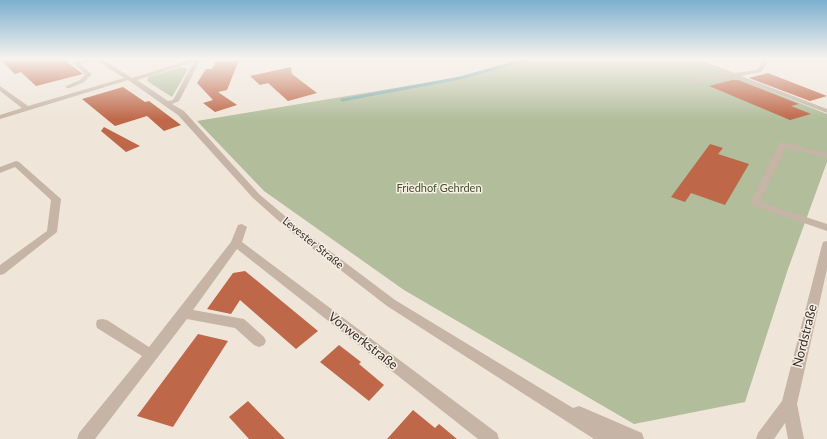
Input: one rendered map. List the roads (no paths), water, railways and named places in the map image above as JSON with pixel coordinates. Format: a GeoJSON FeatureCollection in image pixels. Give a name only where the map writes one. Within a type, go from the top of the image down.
{"type":"FeatureCollection","features":[{"type":"Feature","properties":{"kind":"street"},"geometry":{"type":"LineString","coordinates":[[68,87],[83,79]]}},
{"type":"Feature","properties":{"kind":"street"},"geometry":{"type":"LineString","coordinates":[[0,117],[128,79]]}},
{"type":"Feature","properties":{"kind":"street","name":"Levester Straße"},"geometry":{"type":"LineString","coordinates":[[131,79],[168,103],[185,117],[256,196],[341,266],[398,307],[496,369],[550,400],[609,439]]}},
{"type":"Feature","properties":{"kind":"street"},"geometry":{"type":"LineString","coordinates":[[168,103],[176,101],[187,79]]}},
{"type":"Feature","properties":{"kind":"street"},"geometry":{"type":"LineString","coordinates":[[696,82],[708,79]]}},
{"type":"Feature","properties":{"kind":"street"},"geometry":{"type":"LineString","coordinates":[[747,79],[827,111]]}},
{"type":"Feature","properties":{"kind":"street"},"geometry":{"type":"LineString","coordinates":[[0,88],[27,109]]}},
{"type":"Feature","properties":{"kind":"street"},"geometry":{"type":"LineString","coordinates":[[827,156],[783,144],[755,203],[827,228]]}},
{"type":"Feature","properties":{"kind":"street"},"geometry":{"type":"LineString","coordinates":[[0,170],[16,164],[56,199],[52,232],[0,271]]}},
{"type":"Feature","properties":{"kind":"street"},"geometry":{"type":"LineString","coordinates":[[85,439],[184,313],[236,243],[242,227]]}},
{"type":"Feature","properties":{"kind":"street","name":"Vorwerkstraße"},"geometry":{"type":"LineString","coordinates":[[236,243],[491,439]]}},
{"type":"Feature","properties":{"kind":"street","name":"Nordstraße"},"geometry":{"type":"LineString","coordinates":[[764,439],[789,404],[827,245]]}},
{"type":"Feature","properties":{"kind":"street"},"geometry":{"type":"LineString","coordinates":[[184,313],[239,323],[258,341]]}},
{"type":"Feature","properties":{"kind":"street"},"geometry":{"type":"LineString","coordinates":[[102,324],[151,355]]}},
{"type":"Feature","properties":{"kind":"street","name":"Levester Straße"},"geometry":{"type":"LineString","coordinates":[[550,400],[636,439]]}},
{"type":"Feature","properties":{"kind":"street","name":"Nordstraße"},"geometry":{"type":"LineString","coordinates":[[789,404],[796,439]]}},
{"type":"Feature","properties":{"kind":"waterway"},"geometry":{"type":"LineString","coordinates":[[342,100],[452,79]]}},
{"type":"Feature","properties":{"kind":"park label","name":"Friedhof Gehrden"},"geometry":{"type":"Point","coordinates":[439,188]}}]}
